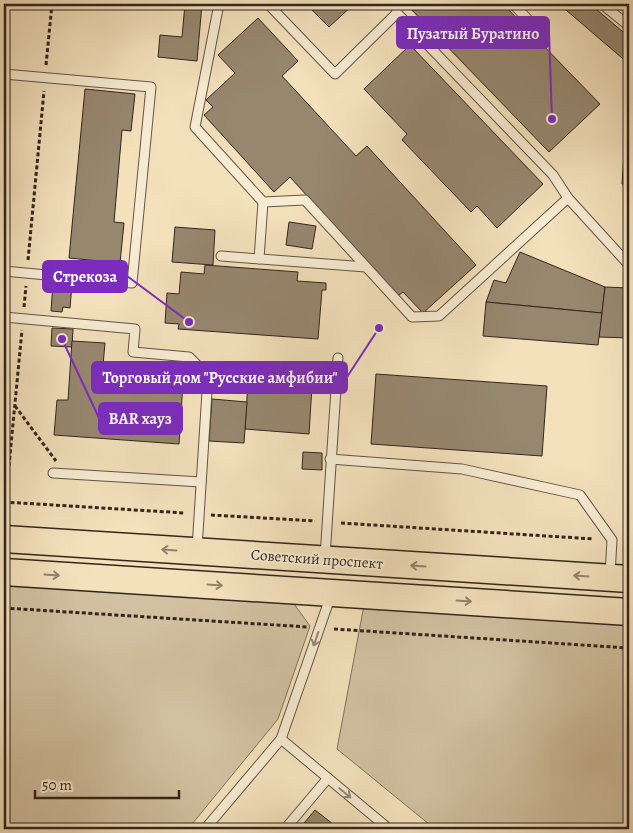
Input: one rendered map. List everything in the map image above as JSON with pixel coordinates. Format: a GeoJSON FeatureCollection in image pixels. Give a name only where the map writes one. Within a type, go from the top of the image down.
{"type":"FeatureCollection","features":[{"type":"Feature","properties":{"kind":"main road","name":"Советский проспект"},"geometry":{"type":"LineString","coordinates":[[4,539],[619,579]]}},
{"type":"Feature","properties":{"kind":"main road"},"geometry":{"type":"LineString","coordinates":[[4,572],[629,612]]}},
{"type":"Feature","properties":{"kind":"lane"},"geometry":{"type":"LineString","coordinates":[[219,4],[195,127],[263,202],[259,259]]}},
{"type":"Feature","properties":{"kind":"lane"},"geometry":{"type":"LineString","coordinates":[[268,4],[335,74],[397,8],[552,175],[568,198],[629,265]]}},
{"type":"Feature","properties":{"kind":"lane"},"geometry":{"type":"LineString","coordinates":[[513,4],[541,33]]}},
{"type":"Feature","properties":{"kind":"lane"},"geometry":{"type":"LineString","coordinates":[[602,4],[629,26]]}},
{"type":"Feature","properties":{"kind":"lane"},"geometry":{"type":"LineString","coordinates":[[4,74],[151,87],[132,283],[4,272]]}},
{"type":"Feature","properties":{"kind":"lane"},"geometry":{"type":"LineString","coordinates":[[263,202],[305,200],[412,317],[439,316],[568,198]]}},
{"type":"Feature","properties":{"kind":"lane"},"geometry":{"type":"LineString","coordinates":[[221,256],[366,267]]}},
{"type":"Feature","properties":{"kind":"lane"},"geometry":{"type":"LineString","coordinates":[[4,317],[135,329],[133,352],[188,357],[208,376],[196,551]]}},
{"type":"Feature","properties":{"kind":"lane"},"geometry":{"type":"LineString","coordinates":[[325,560],[338,358]]}},
{"type":"Feature","properties":{"kind":"lane"},"geometry":{"type":"LineString","coordinates":[[330,459],[462,469],[580,495],[612,540],[619,579]]}},
{"type":"Feature","properties":{"kind":"lane"},"geometry":{"type":"LineString","coordinates":[[52,472],[201,482]]}},
{"type":"Feature","properties":{"kind":"lane"},"geometry":{"type":"LineString","coordinates":[[206,829],[281,739],[332,593]]}},
{"type":"Feature","properties":{"kind":"lane"},"geometry":{"type":"LineString","coordinates":[[281,739],[389,829]]}},
{"type":"Feature","properties":{"kind":"lane"},"geometry":{"type":"LineString","coordinates":[[286,829],[328,778]]}},
{"type":"Feature","properties":{"kind":"path"},"geometry":{"type":"LineString","coordinates":[[4,524],[52,4]]}},
{"type":"Feature","properties":{"kind":"path"},"geometry":{"type":"LineString","coordinates":[[15,406],[65,473]]}},
{"type":"Feature","properties":{"kind":"shaded area"},"geometry":{"type":"Polygon","coordinates":[[[4,583],[292,601],[310,626],[278,719],[188,829],[4,829],[4,583]]]}},
{"type":"Feature","properties":{"kind":"shaded area"},"geometry":{"type":"Polygon","coordinates":[[[364,605],[629,625],[629,823],[624,829],[435,829],[337,749],[364,605]]]}},
{"type":"Feature","properties":{"kind":"building"},"geometry":{"type":"Polygon","coordinates":[[[185,4],[202,4],[197,61],[158,57],[160,35],[182,37],[185,4]]]}},
{"type":"Feature","properties":{"kind":"building"},"geometry":{"type":"Polygon","coordinates":[[[306,4],[354,4],[329,27],[306,4]]]}},
{"type":"Feature","properties":{"kind":"building"},"geometry":{"type":"Polygon","coordinates":[[[406,4],[503,4],[600,104],[549,152],[406,4]]]}},
{"type":"Feature","properties":{"kind":"building"},"geometry":{"type":"Polygon","coordinates":[[[559,4],[590,4],[629,37],[629,64],[559,4]]]}},
{"type":"Feature","properties":{"kind":"building"},"geometry":{"type":"Polygon","coordinates":[[[258,18],[298,61],[282,76],[356,156],[367,146],[476,265],[423,313],[403,292],[398,296],[290,177],[274,192],[204,115],[213,107],[206,100],[235,73],[218,55],[258,18]]]}},
{"type":"Feature","properties":{"kind":"building"},"geometry":{"type":"Polygon","coordinates":[[[410,45],[543,184],[497,228],[477,206],[471,212],[402,140],[407,134],[364,89],[410,45]]]}},
{"type":"Feature","properties":{"kind":"building"},"geometry":{"type":"Polygon","coordinates":[[[85,89],[135,94],[131,131],[122,130],[114,222],[124,223],[120,263],[69,258],[85,89]]]}},
{"type":"Feature","properties":{"kind":"building"},"geometry":{"type":"Polygon","coordinates":[[[628,92],[629,184],[622,184],[628,92]]]}},
{"type":"Feature","properties":{"kind":"building"},"geometry":{"type":"Polygon","coordinates":[[[289,222],[316,226],[312,249],[286,245],[289,222]]]}},
{"type":"Feature","properties":{"kind":"building"},"geometry":{"type":"Polygon","coordinates":[[[175,227],[215,230],[213,265],[172,262],[175,227]]]}},
{"type":"Feature","properties":{"kind":"building"},"geometry":{"type":"Polygon","coordinates":[[[520,252],[605,287],[602,313],[486,302],[494,280],[506,283],[520,252]]]}},
{"type":"Feature","properties":{"kind":"building"},"geometry":{"type":"Polygon","coordinates":[[[205,265],[298,272],[297,281],[326,283],[326,290],[322,290],[318,339],[178,329],[179,324],[165,323],[167,293],[179,294],[181,272],[204,274],[205,265]]]}},
{"type":"Feature","properties":{"kind":"building"},"geometry":{"type":"Polygon","coordinates":[[[53,283],[72,284],[70,308],[63,307],[62,312],[51,311],[53,283]]]}},
{"type":"Feature","properties":{"kind":"building"},"geometry":{"type":"Polygon","coordinates":[[[605,287],[629,288],[629,338],[599,337],[605,287]]]}},
{"type":"Feature","properties":{"kind":"building"},"geometry":{"type":"Polygon","coordinates":[[[486,302],[602,313],[598,345],[483,336],[486,302]]]}},
{"type":"Feature","properties":{"kind":"building"},"geometry":{"type":"Polygon","coordinates":[[[52,328],[73,329],[72,347],[51,346],[52,328]]]}},
{"type":"Feature","properties":{"kind":"building"},"geometry":{"type":"Polygon","coordinates":[[[72,341],[105,343],[102,377],[183,383],[179,444],[54,435],[57,400],[68,400],[72,341]]]}},
{"type":"Feature","properties":{"kind":"building"},"geometry":{"type":"Polygon","coordinates":[[[376,374],[547,386],[542,456],[371,444],[376,374]]]}},
{"type":"Feature","properties":{"kind":"building"},"geometry":{"type":"Polygon","coordinates":[[[248,382],[312,386],[309,434],[245,429],[248,382]]]}},
{"type":"Feature","properties":{"kind":"building"},"geometry":{"type":"Polygon","coordinates":[[[212,399],[247,402],[244,443],[209,441],[212,399]]]}},
{"type":"Feature","properties":{"kind":"building"},"geometry":{"type":"Polygon","coordinates":[[[303,452],[322,453],[322,470],[302,469],[303,452]]]}},
{"type":"Feature","properties":{"kind":"building"},"geometry":{"type":"Polygon","coordinates":[[[315,810],[333,824],[329,829],[299,829],[315,810]]]}},
{"type":"Feature","properties":{"kind":"place","name":"Пузатый Буратино"},"geometry":{"type":"Point","coordinates":[552,119]}},
{"type":"Feature","properties":{"kind":"place","name":"Стрекоза"},"geometry":{"type":"Point","coordinates":[189,322]}},
{"type":"Feature","properties":{"kind":"place","name":"Торговый дом \"Русские амфибии\""},"geometry":{"type":"Point","coordinates":[379,328]}},
{"type":"Feature","properties":{"kind":"place","name":"BAR хауз"},"geometry":{"type":"Point","coordinates":[62,339]}}]}
